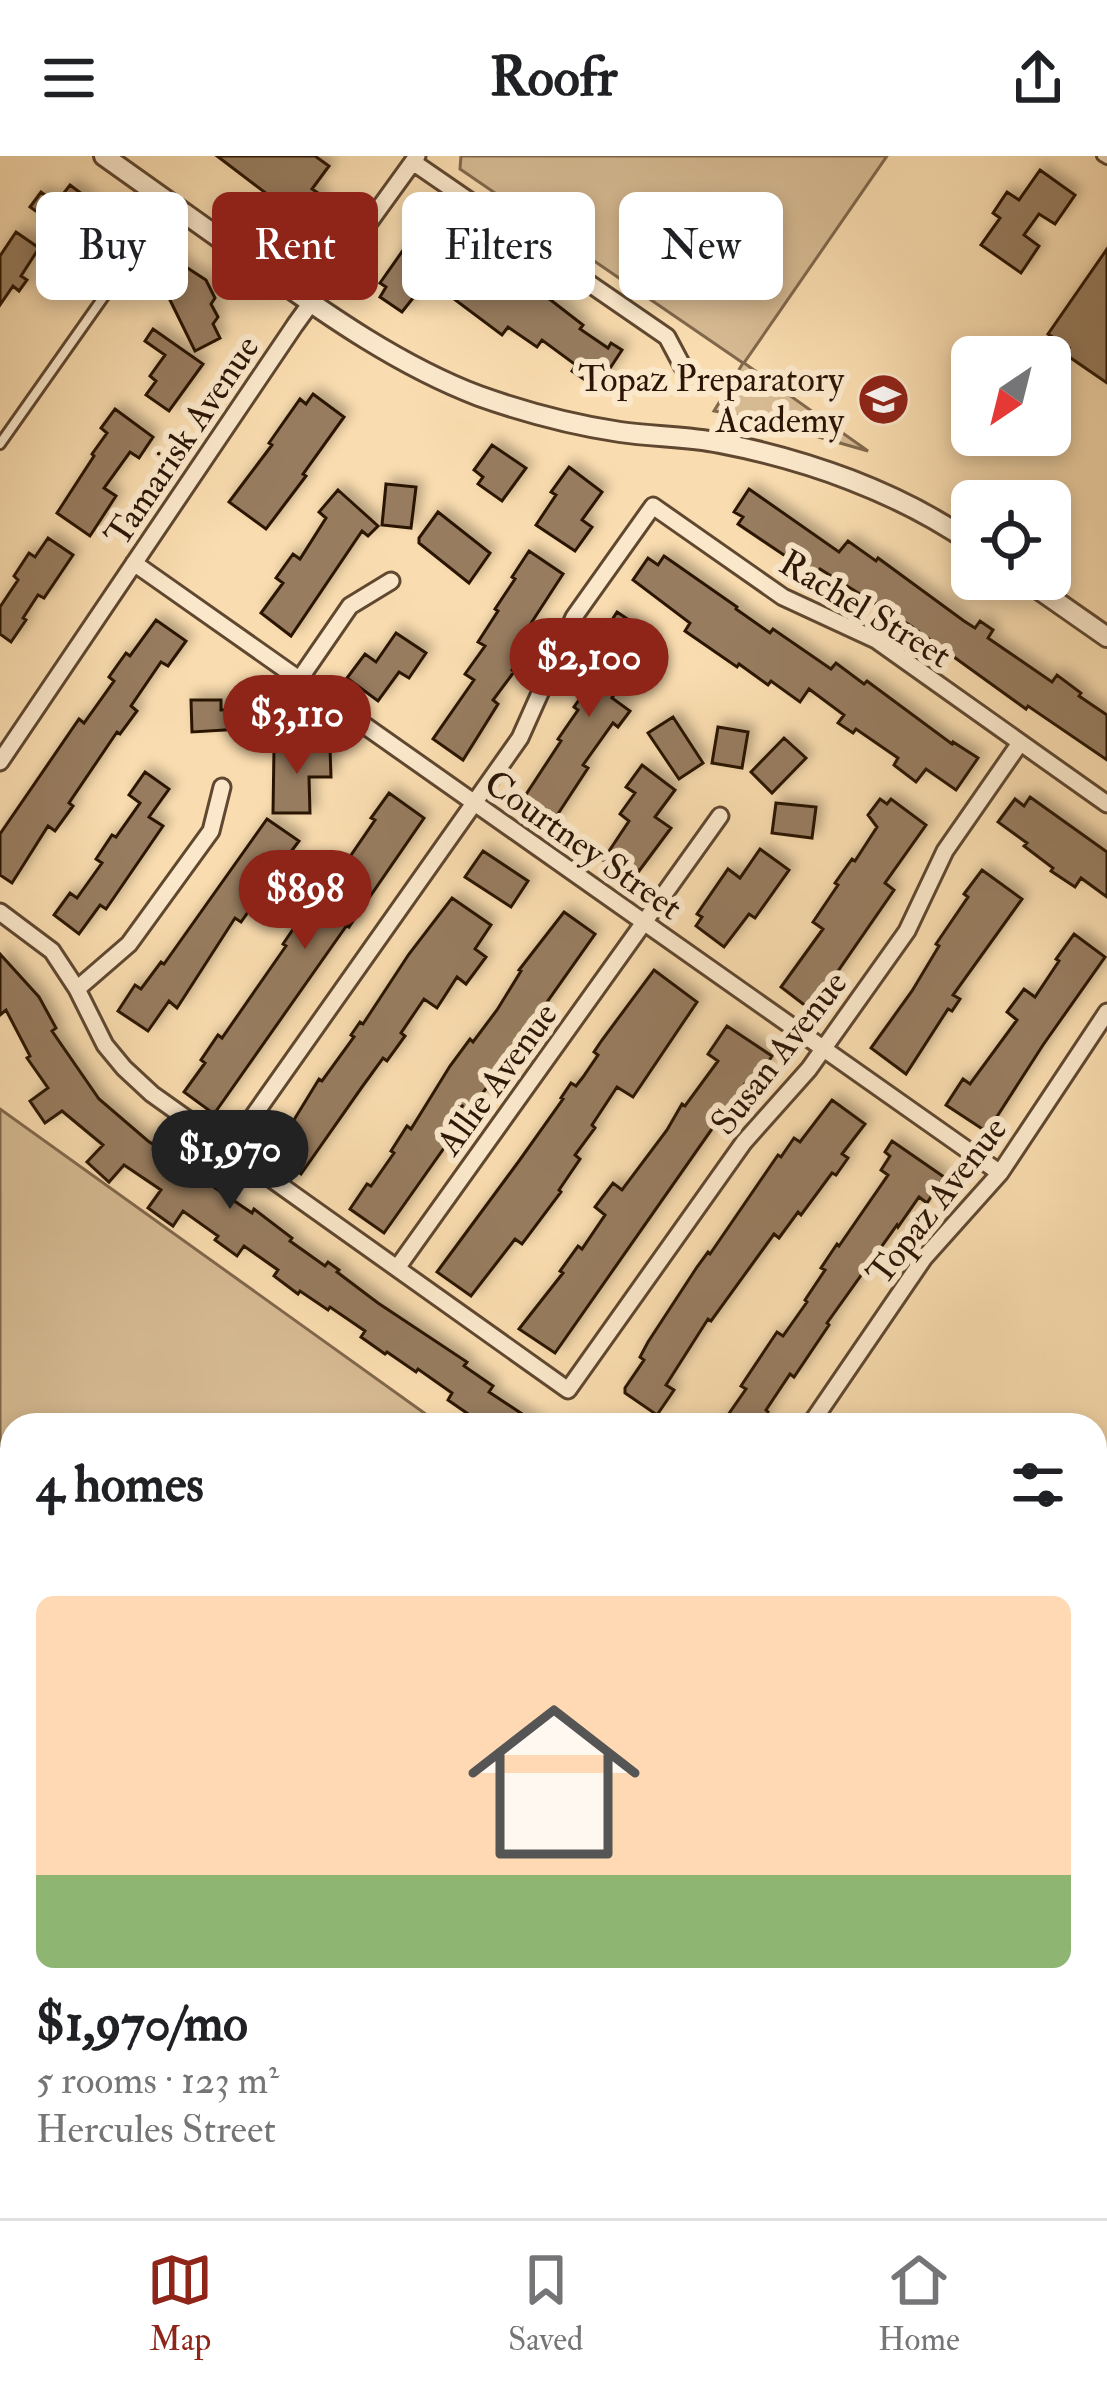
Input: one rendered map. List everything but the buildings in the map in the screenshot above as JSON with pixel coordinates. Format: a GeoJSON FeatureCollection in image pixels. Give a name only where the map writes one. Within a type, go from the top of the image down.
{"type":"FeatureCollection","features":[{"type":"Feature","properties":{"kind":"street"},"geometry":{"type":"LineString","coordinates":[[104,156],[156,192]]}},
{"type":"Feature","properties":{"kind":"street"},"geometry":{"type":"LineString","coordinates":[[415,159],[667,337],[684,369]]}},
{"type":"Feature","properties":{"kind":"street","name":"Tamarisk Avenue"},"geometry":{"type":"LineString","coordinates":[[0,762],[310,303],[415,159]]}},
{"type":"Feature","properties":{"kind":"street"},"geometry":{"type":"LineString","coordinates":[[188,215],[310,303],[411,364],[478,395],[528,412],[619,432],[717,442],[788,460],[870,487],[951,530]]}},
{"type":"Feature","properties":{"kind":"street","name":"Rachel Street"},"geometry":{"type":"LineString","coordinates":[[476,803],[520,738],[574,616],[652,506],[783,597],[876,640],[1107,804]]}},
{"type":"Feature","properties":{"kind":"street","name":"Courtney Street"},"geometry":{"type":"LineString","coordinates":[[134,563],[1000,1173]]}},
{"type":"Feature","properties":{"kind":"street"},"geometry":{"type":"LineString","coordinates":[[299,680],[350,606],[391,581]]}},
{"type":"Feature","properties":{"kind":"street"},"geometry":{"type":"LineString","coordinates":[[1054,600],[1107,637]]}},
{"type":"Feature","properties":{"kind":"street","name":"Susan Avenue"},"geometry":{"type":"LineString","coordinates":[[398,1268],[568,1390],[743,1142],[823,1050],[908,931],[944,851],[1020,743]]}},
{"type":"Feature","properties":{"kind":"street"},"geometry":{"type":"LineString","coordinates":[[77,989],[129,944],[211,831],[222,787]]}},
{"type":"Feature","properties":{"kind":"street"},"geometry":{"type":"LineString","coordinates":[[230,1149],[476,803]]}},
{"type":"Feature","properties":{"kind":"street","name":"Allie Avenue"},"geometry":{"type":"LineString","coordinates":[[398,1268],[720,816]]}},
{"type":"Feature","properties":{"kind":"street"},"geometry":{"type":"LineString","coordinates":[[0,912],[52,951],[105,1045],[152,1094],[398,1268]]}},
{"type":"Feature","properties":{"kind":"street","name":"Topaz Avenue"},"geometry":{"type":"LineString","coordinates":[[818,1413],[924,1258],[1000,1173],[1107,1012]]}},
{"type":"Feature","properties":{"kind":"lane"},"geometry":{"type":"LineString","coordinates":[[0,444],[101,300]]}},
{"type":"Feature","properties":{"kind":"shaded area"},"geometry":{"type":"Polygon","coordinates":[[[461,156],[887,156],[744,363],[868,451],[714,411],[743,363],[651,300],[783,300],[783,192],[619,192],[619,278],[595,262],[595,192],[494,192],[460,169],[461,156]]]}},
{"type":"Feature","properties":{"kind":"shaded area"},"geometry":{"type":"Polygon","coordinates":[[[0,1109],[424,1413],[0,1413],[0,1109]]]}},
{"type":"Feature","properties":{"kind":"place","name":"Topaz Preparatory Academy"},"geometry":{"type":"Point","coordinates":[883,399]}}]}
